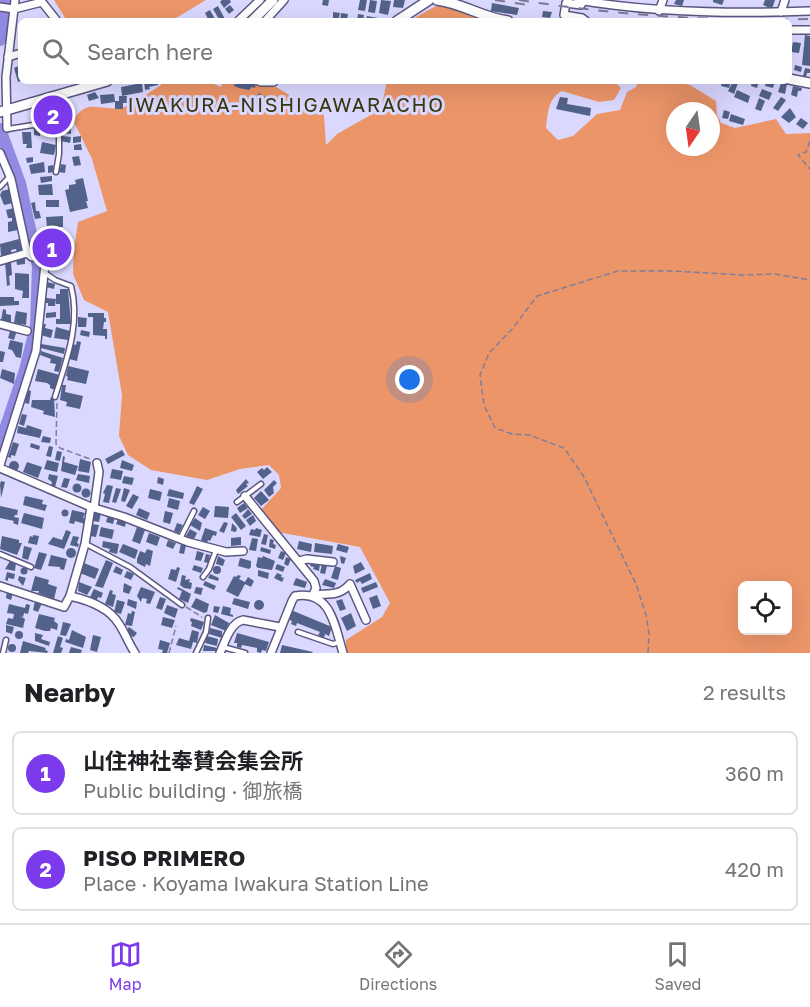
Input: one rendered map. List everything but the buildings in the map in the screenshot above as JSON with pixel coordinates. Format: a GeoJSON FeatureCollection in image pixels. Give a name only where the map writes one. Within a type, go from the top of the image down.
{"type":"FeatureCollection","features":[{"type":"Feature","properties":{"kind":"main road"},"geometry":{"type":"LineString","coordinates":[[255,18],[273,0]]}},
{"type":"Feature","properties":{"kind":"main road"},"geometry":{"type":"LineString","coordinates":[[402,18],[429,0]]}},
{"type":"Feature","properties":{"kind":"main road"},"geometry":{"type":"LineString","coordinates":[[437,0],[452,2],[496,18]]}},
{"type":"Feature","properties":{"kind":"main road"},"geometry":{"type":"LineString","coordinates":[[792,80],[810,83]]}},
{"type":"Feature","properties":{"kind":"main road"},"geometry":{"type":"LineString","coordinates":[[3,111],[83,84]]}},
{"type":"Feature","properties":{"kind":"street"},"geometry":{"type":"LineString","coordinates":[[7,128],[3,111],[12,9],[15,0]]}},
{"type":"Feature","properties":{"kind":"street"},"geometry":{"type":"LineString","coordinates":[[241,18],[260,0]]}},
{"type":"Feature","properties":{"kind":"street"},"geometry":{"type":"LineString","coordinates":[[268,18],[284,0]]}},
{"type":"Feature","properties":{"kind":"street"},"geometry":{"type":"LineString","coordinates":[[578,0],[659,11],[810,11]]}},
{"type":"Feature","properties":{"kind":"street"},"geometry":{"type":"LineString","coordinates":[[659,11],[663,0]]}},
{"type":"Feature","properties":{"kind":"street"},"geometry":{"type":"LineString","coordinates":[[781,12],[785,0]]}},
{"type":"Feature","properties":{"kind":"street"},"geometry":{"type":"LineString","coordinates":[[582,1],[581,5],[566,3],[564,15],[582,18]]}},
{"type":"Feature","properties":{"kind":"street"},"geometry":{"type":"LineString","coordinates":[[0,7],[12,9],[42,2],[55,18]]}},
{"type":"Feature","properties":{"kind":"street"},"geometry":{"type":"LineString","coordinates":[[792,30],[810,30]]}},
{"type":"Feature","properties":{"kind":"street"},"geometry":{"type":"LineString","coordinates":[[8,57],[18,54]]}},
{"type":"Feature","properties":{"kind":"street"},"geometry":{"type":"LineString","coordinates":[[0,153],[10,175],[29,255]]}},
{"type":"Feature","properties":{"kind":"street"},"geometry":{"type":"LineString","coordinates":[[0,261],[29,255],[42,257],[45,261],[36,351],[0,467],[93,507],[180,540],[226,552],[243,551]]}},
{"type":"Feature","properties":{"kind":"street"},"geometry":{"type":"LineString","coordinates":[[0,324],[27,331]]}},
{"type":"Feature","properties":{"kind":"street"},"geometry":{"type":"LineString","coordinates":[[0,586],[64,608],[70,596],[85,544],[99,472],[97,463]]}},
{"type":"Feature","properties":{"kind":"street"},"geometry":{"type":"LineString","coordinates":[[245,496],[314,581],[316,588],[313,595]]}},
{"type":"Feature","properties":{"kind":"street"},"geometry":{"type":"LineString","coordinates":[[299,561],[333,562]]}},
{"type":"Feature","properties":{"kind":"street"},"geometry":{"type":"LineString","coordinates":[[272,653],[280,627],[295,596],[335,595],[345,590],[350,584],[366,620]]}},
{"type":"Feature","properties":{"kind":"street"},"geometry":{"type":"LineString","coordinates":[[313,595],[329,610],[344,653]]}},
{"type":"Feature","properties":{"kind":"street"},"geometry":{"type":"LineString","coordinates":[[70,596],[93,602],[111,614],[135,653]]}},
{"type":"Feature","properties":{"kind":"street"},"geometry":{"type":"LineString","coordinates":[[221,650],[233,625],[238,621],[280,627]]}},
{"type":"Feature","properties":{"kind":"lane"},"geometry":{"type":"LineString","coordinates":[[7,128],[33,125],[57,127],[59,129],[59,154],[56,172]]}},
{"type":"Feature","properties":{"kind":"lane"},"geometry":{"type":"LineString","coordinates":[[0,187],[10,175]]}},
{"type":"Feature","properties":{"kind":"lane"},"geometry":{"type":"LineString","coordinates":[[45,273],[71,286],[73,294],[73,338],[55,397]]}},
{"type":"Feature","properties":{"kind":"lane"},"geometry":{"type":"LineString","coordinates":[[237,502],[261,484]]}},
{"type":"Feature","properties":{"kind":"lane"},"geometry":{"type":"LineString","coordinates":[[180,540],[194,511]]}},
{"type":"Feature","properties":{"kind":"lane"},"geometry":{"type":"LineString","coordinates":[[85,544],[130,567],[182,605]]}},
{"type":"Feature","properties":{"kind":"lane"},"geometry":{"type":"LineString","coordinates":[[203,577],[209,569],[216,550]]}},
{"type":"Feature","properties":{"kind":"lane"},"geometry":{"type":"LineString","coordinates":[[0,554],[31,567]]}},
{"type":"Feature","properties":{"kind":"lane"},"geometry":{"type":"LineString","coordinates":[[196,653],[206,632],[208,618]]}},
{"type":"Feature","properties":{"kind":"lane"},"geometry":{"type":"LineString","coordinates":[[298,632],[333,644],[340,642]]}},
{"type":"Feature","properties":{"kind":"lane"},"geometry":{"type":"LineString","coordinates":[[3,653],[6,640]]}},
{"type":"Feature","properties":{"kind":"lane"},"geometry":{"type":"LineString","coordinates":[[221,650],[245,653]]}},
{"type":"Feature","properties":{"kind":"path"},"geometry":{"type":"LineString","coordinates":[[810,141],[806,152],[798,155],[810,169]]}},
{"type":"Feature","properties":{"kind":"path"},"geometry":{"type":"LineString","coordinates":[[56,257],[65,258]]}},
{"type":"Feature","properties":{"kind":"path"},"geometry":{"type":"LineString","coordinates":[[648,653],[649,634],[636,584],[584,477],[564,448],[529,435],[512,434],[495,428],[488,416],[480,375],[489,352],[513,328],[537,296],[618,271],[775,274],[810,280]]}},
{"type":"Feature","properties":{"kind":"path"},"geometry":{"type":"LineString","coordinates":[[55,397],[58,410],[56,444],[60,448],[97,463]]}},
{"type":"Feature","properties":{"kind":"path"},"geometry":{"type":"LineString","coordinates":[[182,605],[208,618]]}},
{"type":"Feature","properties":{"kind":"path"},"geometry":{"type":"LineString","coordinates":[[169,653],[176,626]]}},
{"type":"Feature","properties":{"kind":"shaded area"},"geometry":{"type":"Polygon","coordinates":[[[54,0],[206,0],[176,18],[65,18],[54,0]]]}},
{"type":"Feature","properties":{"kind":"shaded area"},"geometry":{"type":"Polygon","coordinates":[[[444,4],[485,18],[414,18],[444,4]]]}},
{"type":"Feature","properties":{"kind":"shaded area"},"geometry":{"type":"Polygon","coordinates":[[[161,84],[214,84],[221,87],[222,84],[252,84],[276,87],[324,115],[326,145],[337,134],[381,109],[386,84],[617,84],[621,88],[614,100],[599,102],[562,91],[557,94],[550,106],[546,128],[558,140],[573,136],[597,114],[620,110],[627,92],[638,84],[686,84],[716,102],[666,102],[666,156],[720,156],[720,121],[735,128],[776,119],[786,134],[810,133],[810,653],[346,653],[346,640],[382,617],[390,603],[360,547],[277,532],[261,510],[281,488],[279,475],[269,465],[240,469],[207,480],[151,470],[128,455],[119,436],[122,395],[108,312],[84,300],[73,274],[78,222],[107,211],[92,159],[73,120],[78,113],[89,107],[124,107],[161,84]]]}},
{"type":"Feature","properties":{"kind":"waterway"},"geometry":{"type":"LineString","coordinates":[[0,40],[5,0]]}},
{"type":"Feature","properties":{"kind":"waterway"},"geometry":{"type":"LineString","coordinates":[[0,129],[20,183],[38,266],[36,326],[25,370],[0,444]]}},
{"type":"Feature","properties":{"kind":"railway"},"geometry":{"type":"LineString","coordinates":[[495,0],[528,5]]}},
{"type":"Feature","properties":{"kind":"railway"},"geometry":{"type":"LineString","coordinates":[[519,0],[592,10],[713,18]]}},
{"type":"Feature","properties":{"kind":"railway"},"geometry":{"type":"LineString","coordinates":[[792,19],[810,19]]}},
{"type":"Feature","properties":{"kind":"place","name":"PISO PRIMERO"},"geometry":{"type":"Point","coordinates":[53,115]}},
{"type":"Feature","properties":{"kind":"place","name":"山住神社奉賛会集会所"},"geometry":{"type":"Point","coordinates":[52,248]}},
{"type":"Feature","properties":{"kind":"district","name":"IWAKURA-NISHIGAWARACHO"},"geometry":{"type":"Point","coordinates":[286,104]}}]}
